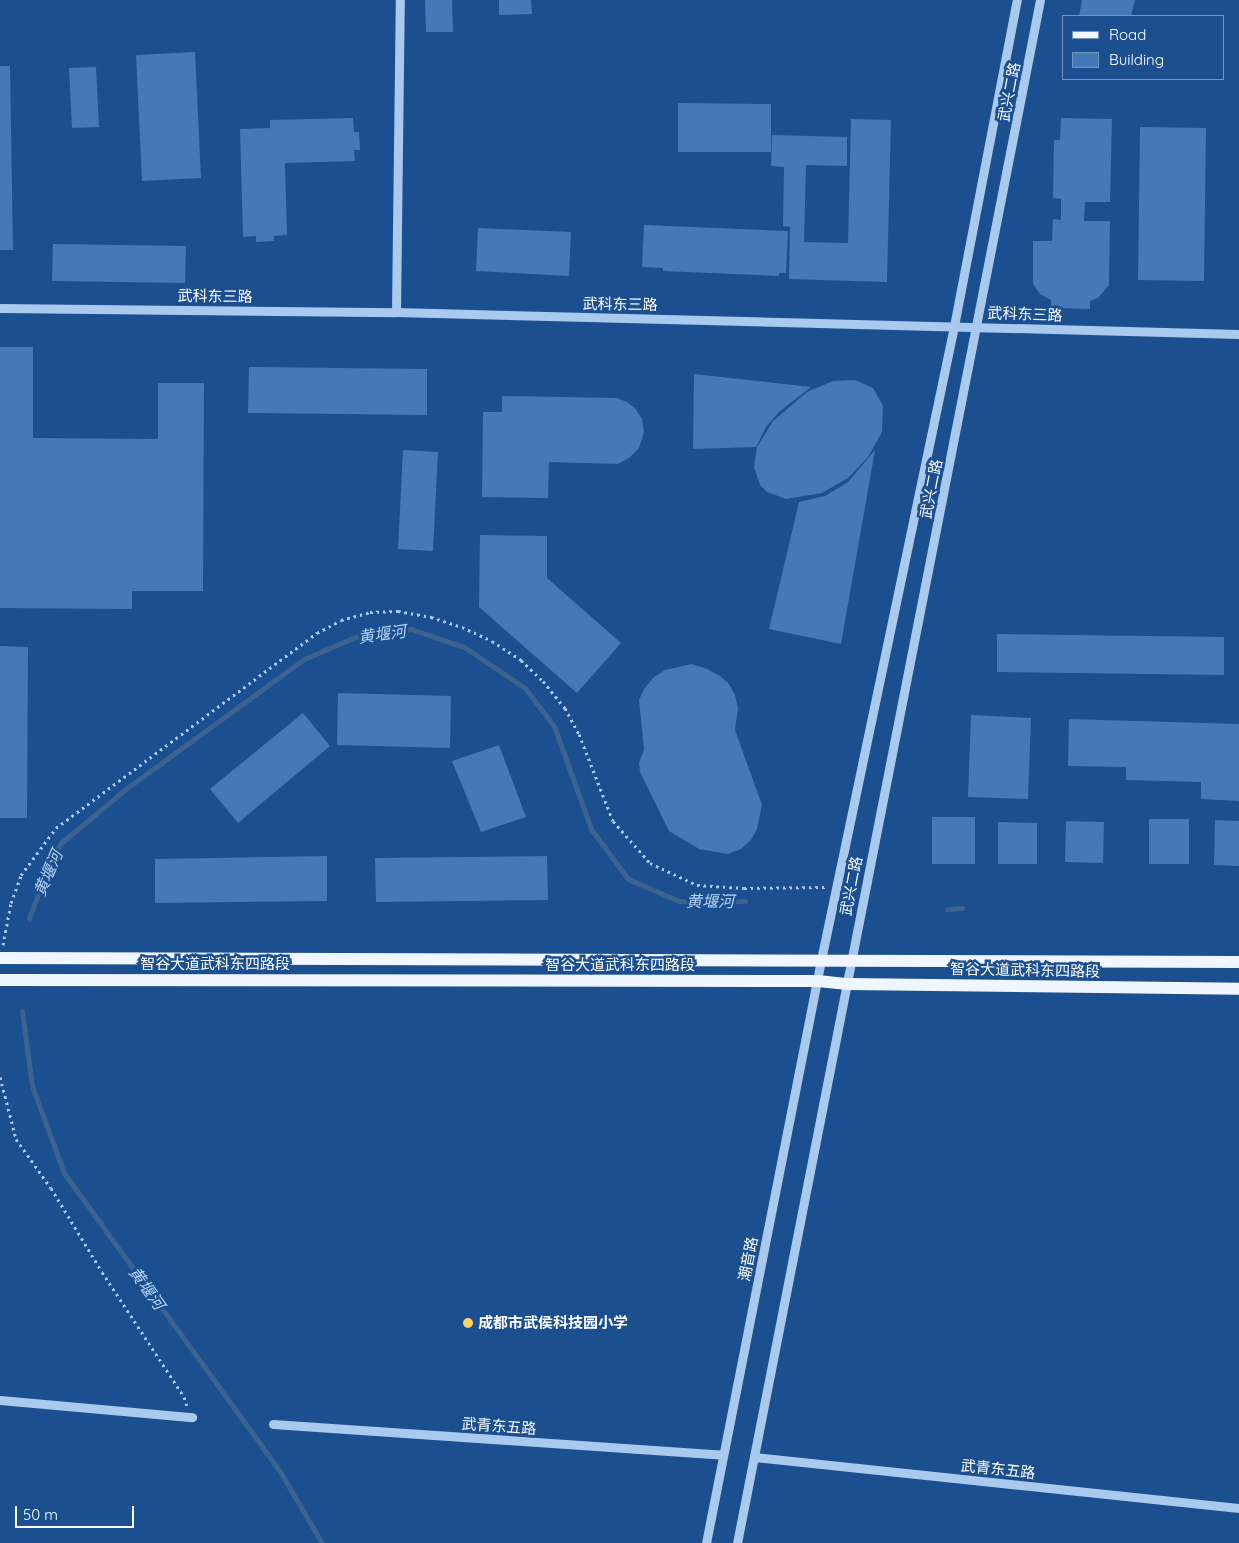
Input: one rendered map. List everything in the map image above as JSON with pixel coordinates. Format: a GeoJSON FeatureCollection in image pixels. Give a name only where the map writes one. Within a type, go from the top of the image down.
{"type":"FeatureCollection","features":[{"type":"Feature","properties":{"kind":"main road","name":"智谷大道武科东四路段"},"geometry":{"type":"LineString","coordinates":[[0,958],[1239,962]]}},
{"type":"Feature","properties":{"kind":"main road","name":"智谷大道武科东四路段"},"geometry":{"type":"LineString","coordinates":[[0,980],[818,981],[848,984],[1239,989]]}},
{"type":"Feature","properties":{"kind":"street"},"geometry":{"type":"LineString","coordinates":[[396,312],[400,0]]}},
{"type":"Feature","properties":{"kind":"street","name":"潮音路"},"geometry":{"type":"LineString","coordinates":[[706,1543],[821,960],[954,326],[1018,0]]}},
{"type":"Feature","properties":{"kind":"street","name":"武兴二路"},"geometry":{"type":"LineString","coordinates":[[848,984],[850,960],[978,326],[1040,0]]}},
{"type":"Feature","properties":{"kind":"street","name":"武科东三路"},"geometry":{"type":"LineString","coordinates":[[0,308],[396,312],[1239,334]]}},
{"type":"Feature","properties":{"kind":"street"},"geometry":{"type":"LineString","coordinates":[[737,1543],[848,984]]}},
{"type":"Feature","properties":{"kind":"street"},"geometry":{"type":"LineString","coordinates":[[0,1400],[192,1417]]}},
{"type":"Feature","properties":{"kind":"street","name":"武青东五路"},"geometry":{"type":"LineString","coordinates":[[273,1424],[723,1455]]}},
{"type":"Feature","properties":{"kind":"street","name":"武青东五路"},"geometry":{"type":"LineString","coordinates":[[754,1457],[1239,1508]]}},
{"type":"Feature","properties":{"kind":"path"},"geometry":{"type":"LineString","coordinates":[[0,958],[10,904],[21,874],[56,828],[317,633],[341,620],[370,612],[398,610],[431,617],[462,627],[492,641],[521,660],[543,681],[565,708],[579,734],[613,821],[650,863],[697,885],[744,888],[836,886]]}},
{"type":"Feature","properties":{"kind":"path"},"geometry":{"type":"LineString","coordinates":[[0,1077],[16,1139],[51,1188],[102,1272],[184,1397],[192,1417]]}},
{"type":"Feature","properties":{"kind":"building"},"geometry":{"type":"Polygon","coordinates":[[[425,0],[452,0],[453,32],[426,32],[425,0]]]}},
{"type":"Feature","properties":{"kind":"building"},"geometry":{"type":"Polygon","coordinates":[[[499,0],[531,0],[532,14],[499,15],[499,0]]]}},
{"type":"Feature","properties":{"kind":"building"},"geometry":{"type":"Polygon","coordinates":[[[1082,0],[1135,0],[1131,15],[1079,15],[1082,0]]]}},
{"type":"Feature","properties":{"kind":"building"},"geometry":{"type":"Polygon","coordinates":[[[195,52],[201,178],[142,181],[136,55],[195,52]]]}},
{"type":"Feature","properties":{"kind":"building"},"geometry":{"type":"Polygon","coordinates":[[[0,66],[10,66],[13,250],[0,250],[0,66]]]}},
{"type":"Feature","properties":{"kind":"building"},"geometry":{"type":"Polygon","coordinates":[[[96,67],[99,127],[72,128],[69,68],[96,67]]]}},
{"type":"Feature","properties":{"kind":"building"},"geometry":{"type":"Polygon","coordinates":[[[678,103],[771,104],[771,152],[678,152],[678,103]]]}},
{"type":"Feature","properties":{"kind":"building"},"geometry":{"type":"Polygon","coordinates":[[[353,118],[354,132],[359,132],[360,150],[354,150],[355,161],[285,163],[287,235],[274,236],[274,241],[256,242],[256,236],[243,237],[240,129],[270,128],[270,120],[353,118]]]}},
{"type":"Feature","properties":{"kind":"building"},"geometry":{"type":"Polygon","coordinates":[[[1061,118],[1112,119],[1110,202],[1085,202],[1084,221],[1110,221],[1109,285],[1098,298],[1090,301],[1090,309],[1051,308],[1051,300],[1040,294],[1033,284],[1033,241],[1052,241],[1053,219],[1061,220],[1061,199],[1053,198],[1054,140],[1060,140],[1061,118]]]}},
{"type":"Feature","properties":{"kind":"building"},"geometry":{"type":"Polygon","coordinates":[[[851,119],[891,120],[887,282],[789,279],[790,227],[783,226],[784,167],[771,166],[772,135],[847,137],[847,166],[806,165],[804,242],[848,243],[851,119]]]}},
{"type":"Feature","properties":{"kind":"building"},"geometry":{"type":"Polygon","coordinates":[[[1140,127],[1206,128],[1204,281],[1138,280],[1140,127]]]}},
{"type":"Feature","properties":{"kind":"building"},"geometry":{"type":"Polygon","coordinates":[[[644,225],[788,231],[786,273],[779,273],[779,276],[663,271],[663,268],[642,267],[644,225]]]}},
{"type":"Feature","properties":{"kind":"building"},"geometry":{"type":"Polygon","coordinates":[[[478,228],[571,232],[569,276],[476,271],[478,228]]]}},
{"type":"Feature","properties":{"kind":"building"},"geometry":{"type":"Polygon","coordinates":[[[53,244],[186,246],[185,283],[52,281],[53,244]]]}},
{"type":"Feature","properties":{"kind":"building"},"geometry":{"type":"Polygon","coordinates":[[[0,347],[33,347],[33,438],[158,439],[158,383],[204,383],[203,591],[132,591],[132,609],[0,608],[0,347]]]}},
{"type":"Feature","properties":{"kind":"building"},"geometry":{"type":"Polygon","coordinates":[[[249,367],[427,369],[427,415],[248,413],[249,367]]]}},
{"type":"Feature","properties":{"kind":"building"},"geometry":{"type":"Polygon","coordinates":[[[694,374],[811,387],[779,412],[766,427],[756,447],[693,449],[694,374]]]}},
{"type":"Feature","properties":{"kind":"building"},"geometry":{"type":"Polygon","coordinates":[[[855,380],[873,388],[883,406],[882,432],[868,457],[848,478],[822,493],[786,499],[767,492],[760,485],[754,467],[757,447],[773,421],[807,392],[833,381],[855,380]]]}},
{"type":"Feature","properties":{"kind":"building"},"geometry":{"type":"Polygon","coordinates":[[[502,396],[617,398],[635,408],[642,419],[644,432],[639,448],[629,458],[618,464],[549,462],[548,498],[482,497],[483,412],[502,412],[502,396]]]}},
{"type":"Feature","properties":{"kind":"building"},"geometry":{"type":"Polygon","coordinates":[[[403,450],[438,452],[433,551],[398,549],[403,450]]]}},
{"type":"Feature","properties":{"kind":"building"},"geometry":{"type":"Polygon","coordinates":[[[875,450],[841,644],[769,629],[799,502],[825,496],[848,482],[875,450]]]}},
{"type":"Feature","properties":{"kind":"building"},"geometry":{"type":"Polygon","coordinates":[[[480,535],[547,536],[547,578],[621,643],[577,693],[479,607],[480,535]]]}},
{"type":"Feature","properties":{"kind":"building"},"geometry":{"type":"Polygon","coordinates":[[[997,634],[1224,637],[1224,675],[997,672],[997,634]]]}},
{"type":"Feature","properties":{"kind":"building"},"geometry":{"type":"Polygon","coordinates":[[[0,646],[28,647],[27,818],[0,818],[0,646]]]}},
{"type":"Feature","properties":{"kind":"building"},"geometry":{"type":"Polygon","coordinates":[[[692,664],[720,676],[729,684],[735,695],[738,708],[735,730],[762,805],[757,829],[751,840],[741,849],[728,854],[699,849],[669,831],[640,772],[639,763],[644,749],[639,700],[644,689],[653,678],[665,670],[692,664]]]}},
{"type":"Feature","properties":{"kind":"building"},"geometry":{"type":"Polygon","coordinates":[[[338,693],[451,696],[450,748],[337,745],[338,693]]]}},
{"type":"Feature","properties":{"kind":"building"},"geometry":{"type":"Polygon","coordinates":[[[303,713],[330,746],[238,823],[210,789],[303,713]]]}},
{"type":"Feature","properties":{"kind":"building"},"geometry":{"type":"Polygon","coordinates":[[[971,715],[1031,718],[1028,799],[968,797],[971,715]]]}},
{"type":"Feature","properties":{"kind":"building"},"geometry":{"type":"Polygon","coordinates":[[[1069,719],[1239,724],[1239,801],[1201,799],[1201,782],[1126,780],[1126,767],[1068,766],[1069,719]]]}},
{"type":"Feature","properties":{"kind":"building"},"geometry":{"type":"Polygon","coordinates":[[[499,745],[526,817],[481,832],[452,761],[499,745]]]}},
{"type":"Feature","properties":{"kind":"building"},"geometry":{"type":"Polygon","coordinates":[[[932,817],[975,817],[975,864],[932,864],[932,817]]]}},
{"type":"Feature","properties":{"kind":"building"},"geometry":{"type":"Polygon","coordinates":[[[1149,819],[1189,819],[1189,864],[1149,864],[1149,819]]]}},
{"type":"Feature","properties":{"kind":"building"},"geometry":{"type":"Polygon","coordinates":[[[1215,820],[1239,821],[1239,866],[1214,865],[1215,820]]]}},
{"type":"Feature","properties":{"kind":"building"},"geometry":{"type":"Polygon","coordinates":[[[1066,821],[1104,822],[1103,863],[1065,862],[1066,821]]]}},
{"type":"Feature","properties":{"kind":"building"},"geometry":{"type":"Polygon","coordinates":[[[998,822],[1037,823],[1037,864],[998,864],[998,822]]]}},
{"type":"Feature","properties":{"kind":"building"},"geometry":{"type":"Polygon","coordinates":[[[327,856],[327,901],[155,903],[155,859],[327,856]]]}},
{"type":"Feature","properties":{"kind":"building"},"geometry":{"type":"Polygon","coordinates":[[[547,856],[548,900],[376,902],[375,858],[547,856]]]}},
{"type":"Feature","properties":{"kind":"waterway","name":"黄堰河"},"geometry":{"type":"LineString","coordinates":[[29,918],[51,861],[61,843],[127,788],[304,659],[355,637],[411,629],[464,647],[525,688],[554,726],[591,829],[628,879],[679,901],[745,901]]}},
{"type":"Feature","properties":{"kind":"waterway","name":"黄堰河"},"geometry":{"type":"LineString","coordinates":[[947,909],[962,908]]}},
{"type":"Feature","properties":{"kind":"waterway","name":"黄堰河"},"geometry":{"type":"LineString","coordinates":[[22,1011],[32,1086],[64,1173],[279,1470],[322,1543]]}},
{"type":"Feature","properties":{"kind":"place","name":"成都市武侯科技园小学"},"geometry":{"type":"Point","coordinates":[468,1323]}}]}
